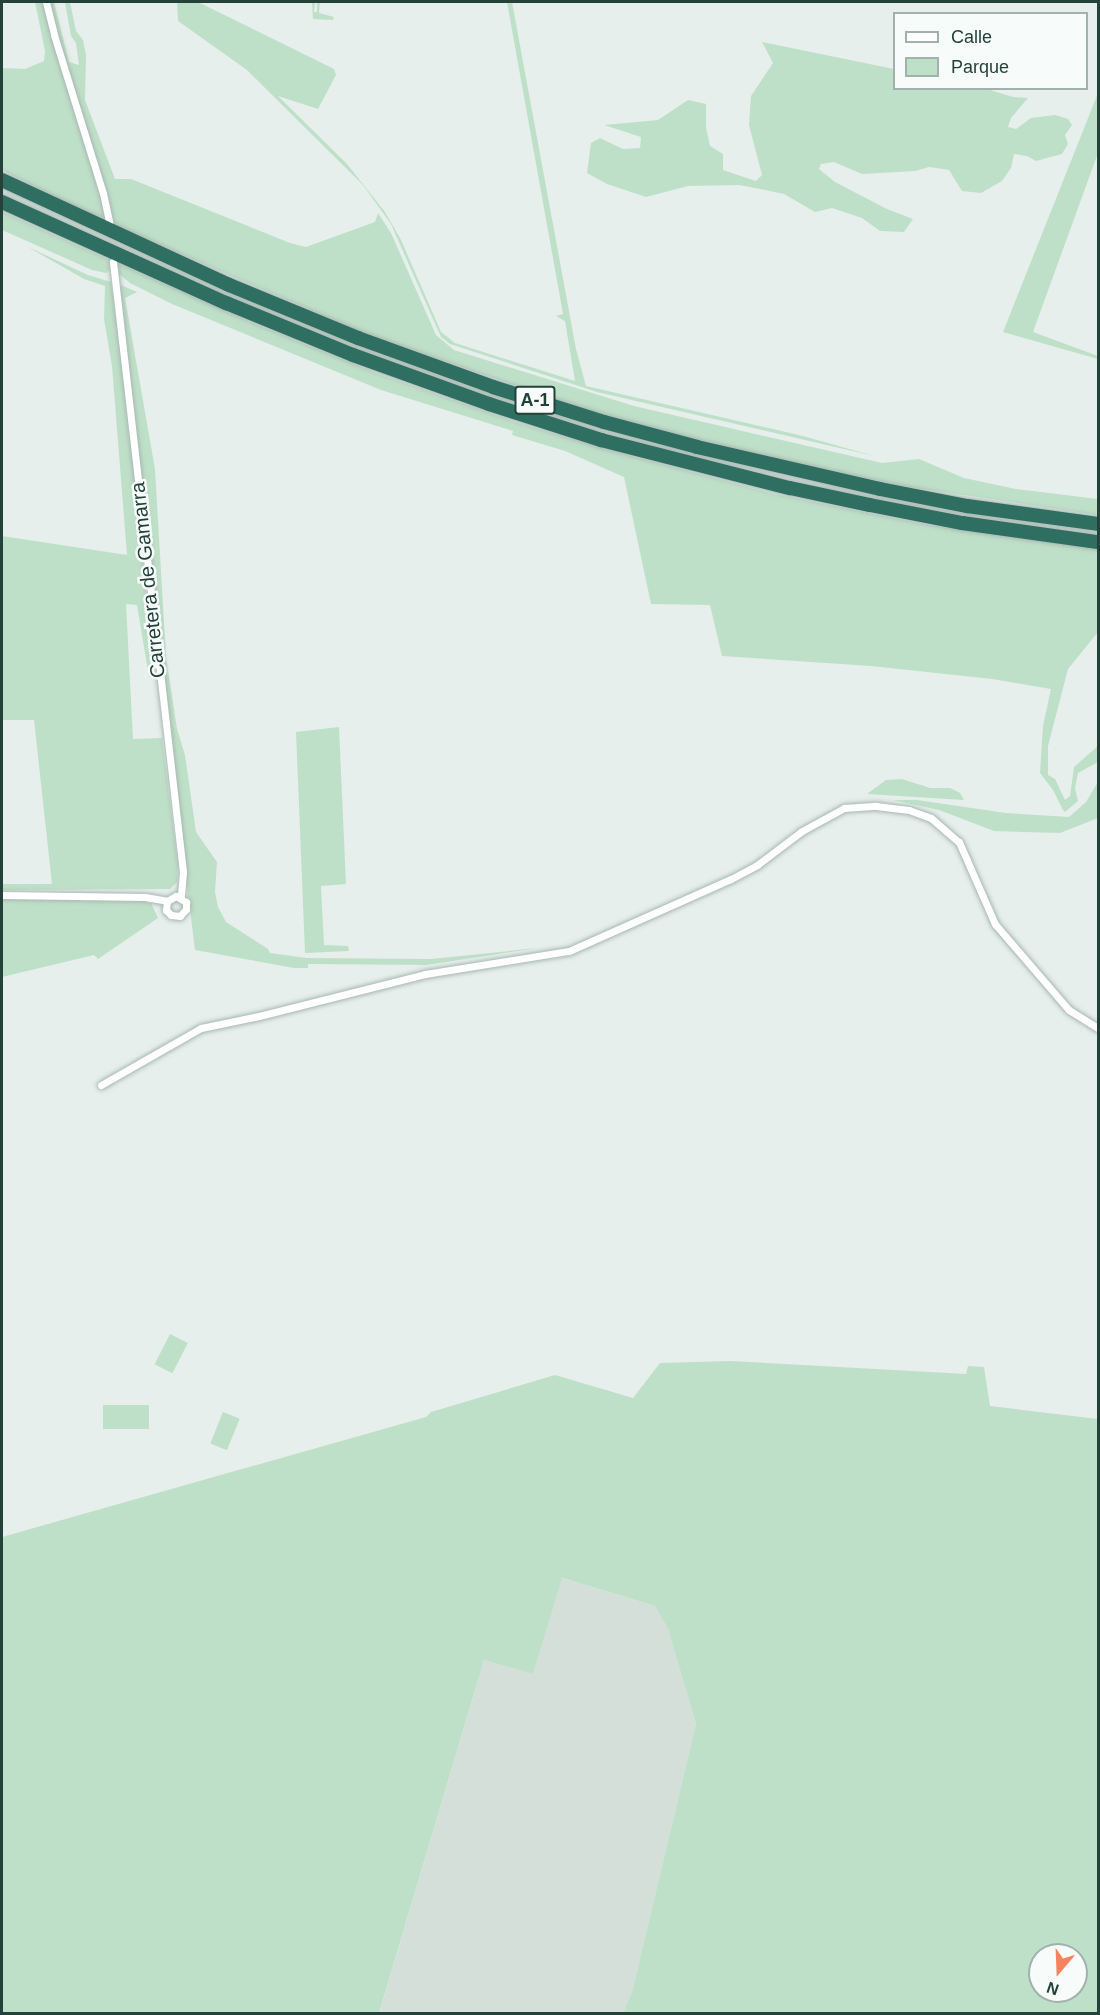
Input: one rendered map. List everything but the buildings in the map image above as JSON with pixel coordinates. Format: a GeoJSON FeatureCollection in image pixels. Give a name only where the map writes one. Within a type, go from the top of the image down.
{"type":"FeatureCollection","features":[{"type":"Feature","properties":{"kind":"highway","name":"A-1"},"geometry":{"type":"LineString","coordinates":[[2,180],[229,285],[347,334],[493,387],[593,419],[697,447],[880,489],[967,506],[1098,524]]}},
{"type":"Feature","properties":{"kind":"highway","name":"A-1"},"geometry":{"type":"LineString","coordinates":[[2,202],[226,303],[353,355],[489,404],[601,440],[778,485],[870,505],[962,523],[1098,542]]}},
{"type":"Feature","properties":{"kind":"street"},"geometry":{"type":"LineString","coordinates":[[46,2],[103,193],[109,222]]}},
{"type":"Feature","properties":{"kind":"street","name":"Carretera de Gamarra"},"geometry":{"type":"LineString","coordinates":[[113,262],[183,872],[182,897]]}},
{"type":"Feature","properties":{"kind":"street"},"geometry":{"type":"LineString","coordinates":[[101,1085],[201,1028],[259,1016],[425,974],[551,956],[568,951],[757,865],[802,831],[844,808],[876,806],[909,810],[931,818],[959,842],[995,924],[1069,1010],[1098,1028]]}},
{"type":"Feature","properties":{"kind":"street"},"geometry":{"type":"LineString","coordinates":[[728,880],[733,889]]}},
{"type":"Feature","properties":{"kind":"street"},"geometry":{"type":"LineString","coordinates":[[2,895],[145,897],[167,901],[176,896],[182,897],[186,902],[186,909],[180,916],[171,915],[166,910],[167,901]]}},
{"type":"Feature","properties":{"kind":"street"},"geometry":{"type":"LineString","coordinates":[[663,908],[668,916]]}},
{"type":"Feature","properties":{"kind":"shaded area"},"geometry":{"type":"Polygon","coordinates":[[[561,1578],[655,1606],[668,1629],[696,1724],[632,1992],[623,2013],[379,2014],[484,1660],[533,1674],[561,1578]]]}},
{"type":"Feature","properties":{"kind":"green space"},"geometry":{"type":"Polygon","coordinates":[[[35,2],[44,2],[58,60],[102,198],[105,218],[88,213],[2,170],[2,68],[25,69],[44,61],[45,51],[35,2]]]}},
{"type":"Feature","properties":{"kind":"green space"},"geometry":{"type":"Polygon","coordinates":[[[50,2],[54,2],[69,62],[79,65],[76,43],[71,36],[65,2],[70,2],[76,31],[83,40],[86,55],[85,100],[115,179],[131,179],[290,243],[306,247],[375,222],[378,213],[391,233],[436,335],[454,350],[634,406],[882,463],[919,459],[964,478],[1016,489],[1098,499],[1098,515],[897,485],[720,446],[589,411],[364,333],[131,232],[112,222],[98,163],[75,101],[50,2]]]}},
{"type":"Feature","properties":{"kind":"green space"},"geometry":{"type":"Polygon","coordinates":[[[177,2],[198,2],[334,69],[336,75],[318,109],[278,96],[347,164],[385,212],[401,240],[441,332],[455,343],[575,381],[565,321],[556,316],[563,314],[507,2],[512,2],[576,349],[586,386],[803,436],[874,456],[597,392],[450,344],[441,337],[391,224],[363,185],[247,70],[178,21],[177,2]]]}},
{"type":"Feature","properties":{"kind":"green space"},"geometry":{"type":"Polygon","coordinates":[[[312,2],[315,2],[314,12],[317,12],[317,2],[320,2],[319,13],[334,17],[333,20],[313,19],[312,2]]]}},
{"type":"Feature","properties":{"kind":"green space"},"geometry":{"type":"Polygon","coordinates":[[[762,42],[893,69],[893,90],[990,90],[1013,97],[1028,98],[1011,118],[1008,127],[1016,129],[1031,118],[1055,115],[1068,119],[1072,125],[1065,135],[1068,144],[1062,154],[1036,161],[1027,156],[1014,154],[1011,168],[1002,181],[981,193],[962,191],[949,170],[929,167],[915,171],[862,174],[834,162],[821,164],[819,169],[835,182],[887,209],[913,219],[904,232],[880,231],[862,218],[832,208],[815,212],[784,194],[739,185],[688,186],[646,197],[607,184],[587,173],[591,143],[600,138],[623,149],[640,148],[641,137],[604,125],[658,120],[688,100],[706,104],[706,127],[710,146],[723,154],[723,170],[756,181],[762,175],[749,125],[751,96],[773,63],[762,42]]]}},
{"type":"Feature","properties":{"kind":"green space"},"geometry":{"type":"Polygon","coordinates":[[[1098,93],[1098,153],[1033,332],[1098,356],[1098,359],[1003,332],[1098,93]]]}},
{"type":"Feature","properties":{"kind":"green space"},"geometry":{"type":"Polygon","coordinates":[[[2,212],[109,260],[110,270],[106,273],[92,270],[2,230],[2,212]]]}},
{"type":"Feature","properties":{"kind":"green space"},"geometry":{"type":"Polygon","coordinates":[[[28,247],[88,275],[111,282],[126,392],[154,676],[149,677],[137,605],[126,604],[133,739],[162,738],[178,866],[177,882],[170,889],[2,890],[2,884],[52,884],[34,720],[2,720],[2,536],[127,555],[112,366],[104,319],[105,286],[84,279],[28,247]]]}},
{"type":"Feature","properties":{"kind":"green space"},"geometry":{"type":"Polygon","coordinates":[[[117,263],[252,323],[378,374],[514,422],[597,447],[773,494],[922,524],[1098,549],[1098,632],[1068,669],[1048,746],[1048,775],[1055,779],[1065,800],[1070,796],[1074,767],[1098,746],[1098,762],[1078,773],[1075,788],[1078,801],[1065,812],[1040,773],[1043,726],[1051,689],[992,679],[871,666],[722,656],[710,605],[651,604],[624,477],[565,451],[512,435],[513,431],[381,390],[172,304],[130,283],[119,274],[117,263]]]}},
{"type":"Feature","properties":{"kind":"green space"},"geometry":{"type":"Polygon","coordinates":[[[121,285],[137,292],[125,298],[155,469],[166,657],[177,729],[185,755],[196,832],[217,862],[215,892],[218,907],[226,922],[268,949],[270,953],[307,958],[431,959],[538,948],[426,965],[308,964],[308,968],[294,968],[195,950],[162,680],[119,288],[121,285]]]}},
{"type":"Feature","properties":{"kind":"green space"},"geometry":{"type":"Polygon","coordinates":[[[339,727],[346,884],[321,886],[324,945],[348,946],[349,951],[305,953],[296,732],[339,727]]]}},
{"type":"Feature","properties":{"kind":"green space"},"geometry":{"type":"Polygon","coordinates":[[[902,779],[930,788],[950,788],[960,793],[964,800],[867,794],[886,780],[902,779]]]}},
{"type":"Feature","properties":{"kind":"green space"},"geometry":{"type":"Polygon","coordinates":[[[1098,782],[1098,818],[1060,833],[994,831],[939,810],[893,800],[917,800],[1006,813],[1069,817],[1086,802],[1098,782]]]}},
{"type":"Feature","properties":{"kind":"green space"},"geometry":{"type":"Polygon","coordinates":[[[2,899],[139,900],[151,903],[158,918],[98,959],[94,955],[2,977],[2,899]]]}},
{"type":"Feature","properties":{"kind":"green space"},"geometry":{"type":"Polygon","coordinates":[[[170,1334],[188,1343],[172,1373],[155,1364],[170,1334]]]}},
{"type":"Feature","properties":{"kind":"green space"},"geometry":{"type":"Polygon","coordinates":[[[730,1361],[966,1374],[968,1366],[984,1367],[990,1406],[1098,1419],[1098,2013],[623,2013],[632,1992],[696,1724],[668,1629],[655,1606],[562,1578],[533,1674],[484,1660],[379,2013],[2,2013],[2,1537],[426,1417],[431,1412],[555,1375],[633,1398],[660,1363],[730,1361]]]}},
{"type":"Feature","properties":{"kind":"green space"},"geometry":{"type":"Polygon","coordinates":[[[103,1405],[149,1405],[149,1429],[103,1429],[103,1405]]]}},
{"type":"Feature","properties":{"kind":"green space"},"geometry":{"type":"Polygon","coordinates":[[[223,1412],[240,1419],[227,1450],[210,1444],[223,1412]]]}}]}
